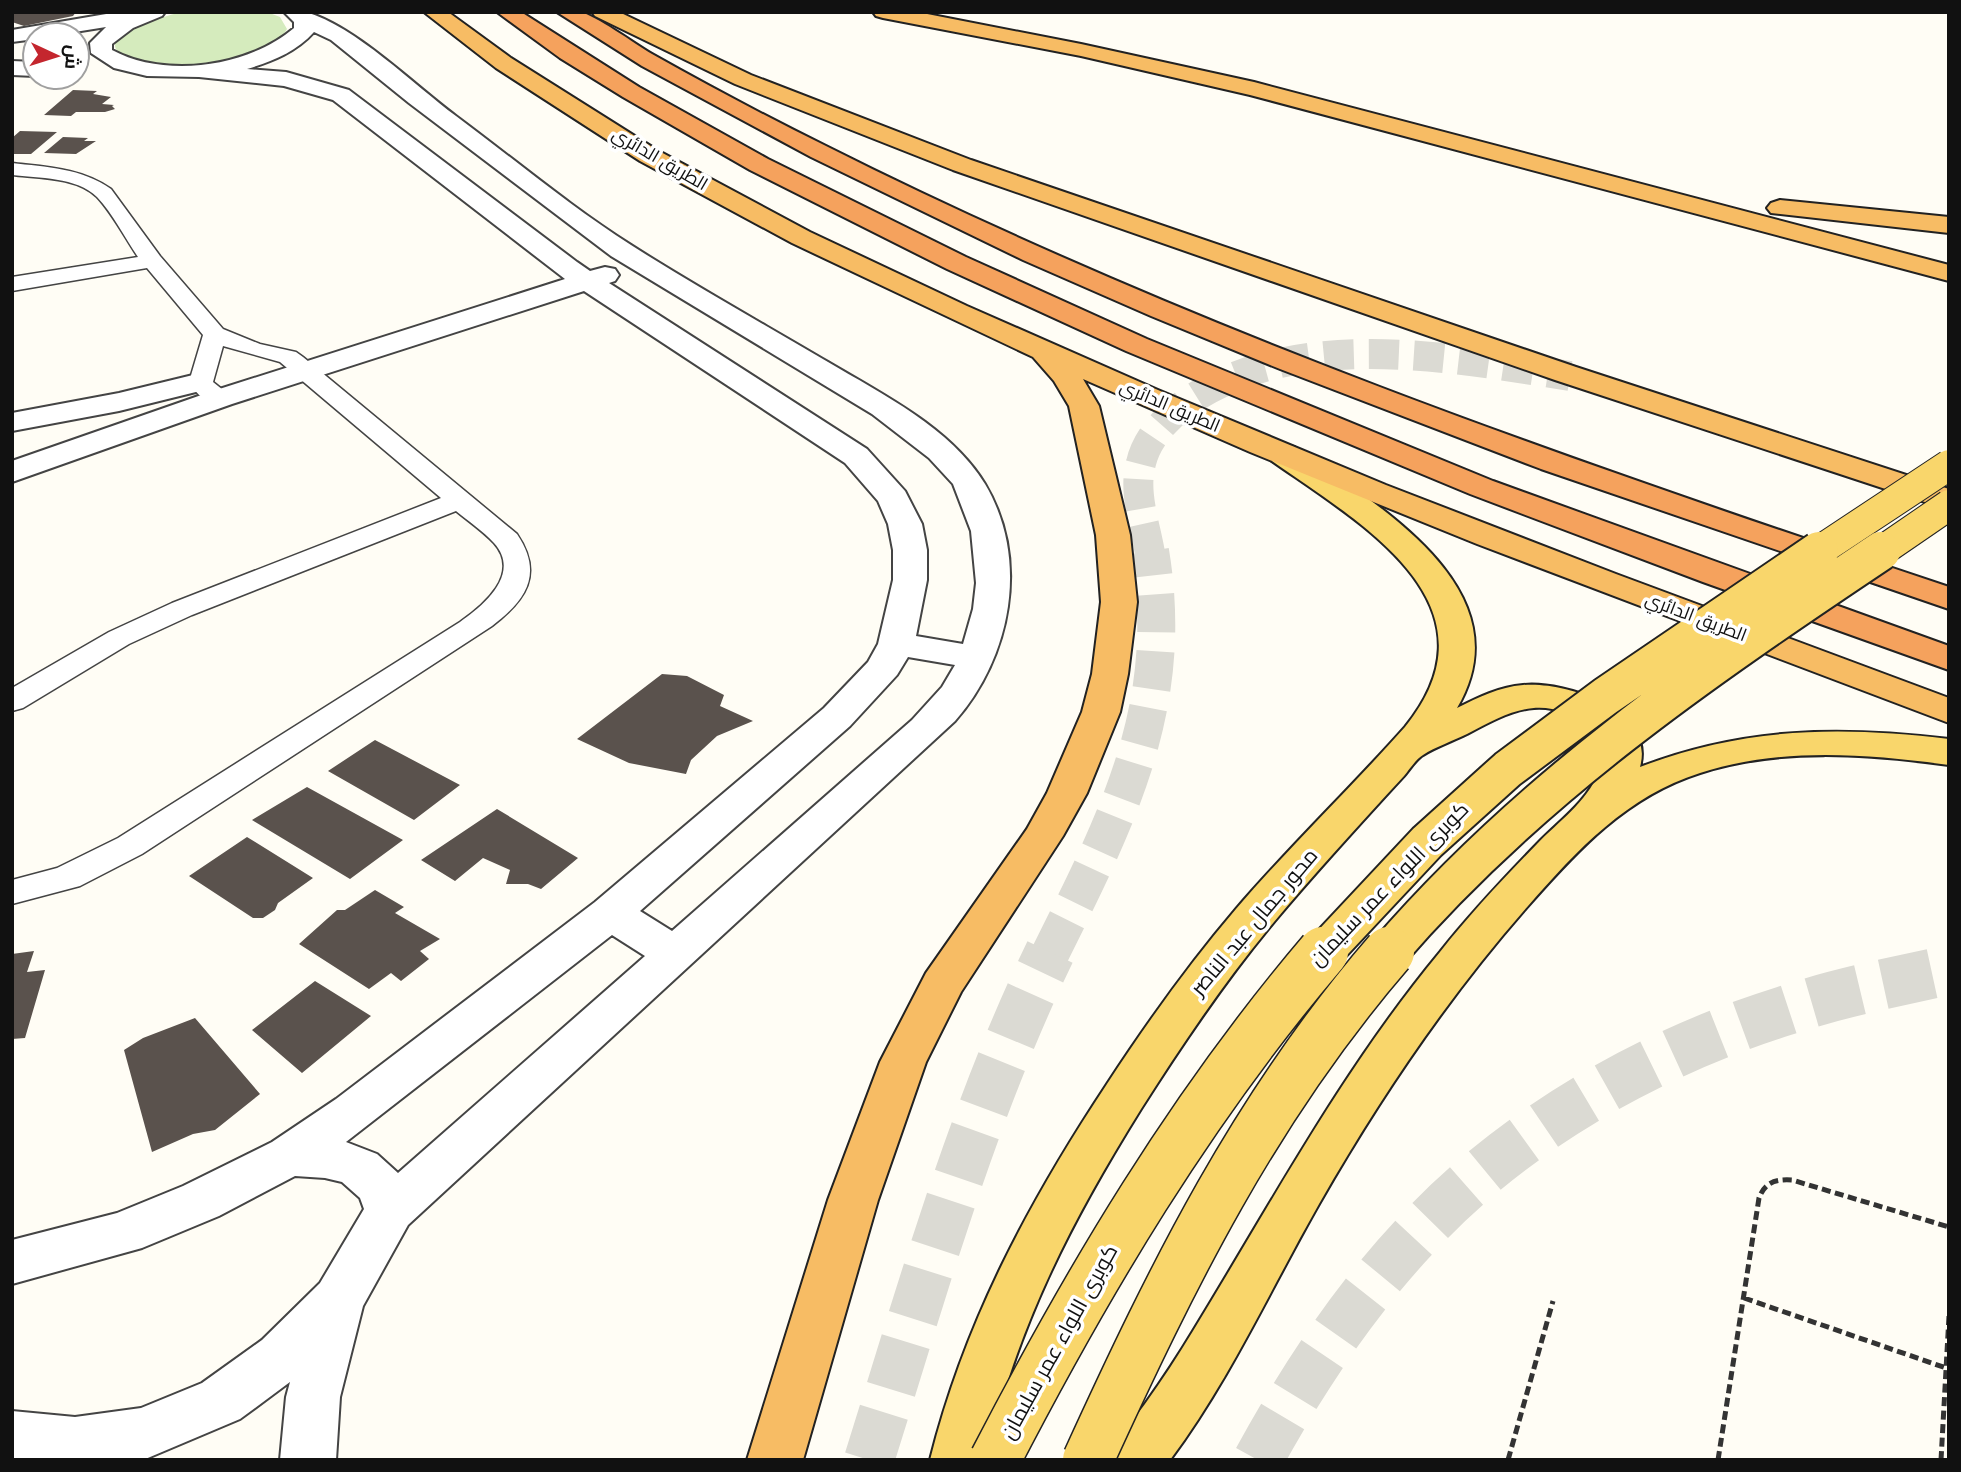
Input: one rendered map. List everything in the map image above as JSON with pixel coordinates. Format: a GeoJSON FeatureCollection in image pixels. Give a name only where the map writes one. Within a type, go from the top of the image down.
{"type":"FeatureCollection","features":[{"type":"Feature","properties":{"kind":"highway","name":"الطريق الدائري"},"geometry":{"type":"LineString","coordinates":[[434,12],[534,83],[692,178],[826,249],[1038,349],[1283,454],[1622,589],[1949,711]]}},
{"type":"Feature","properties":{"kind":"highway","name":"الطريق الدائري"},"geometry":{"type":"LineString","coordinates":[[507,12],[594,69],[734,151],[916,244],[1065,313],[1240,390],[1449,475],[1949,659]]}},
{"type":"Feature","properties":{"kind":"highway"},"geometry":{"type":"LineString","coordinates":[[567,12],[665,70],[851,167],[1005,242],[1145,303],[1307,369],[1495,440],[1949,599]]}},
{"type":"Feature","properties":{"kind":"highway"},"geometry":{"type":"LineString","coordinates":[[602,12],[674,49],[756,85],[911,146],[1456,337],[1949,502]]}},
{"type":"Feature","properties":{"kind":"highway"},"geometry":{"type":"LineString","coordinates":[[883,12],[1196,75],[1376,120],[1949,274]]}},
{"type":"Feature","properties":{"kind":"highway"},"geometry":{"type":"LineString","coordinates":[[1595,178],[1818,213],[1949,225]]}},
{"type":"Feature","properties":{"kind":"highway"},"geometry":{"type":"LineString","coordinates":[[775,1460],[853,1200],[903,1062],[942,985],[1043,836],[1067,793],[1094,732],[1110,674],[1118,625],[1118,568],[1090,423],[1080,398],[1066,376],[1038,349]]}},
{"type":"Feature","properties":{"kind":"main road","name":"محور جمال عبد الناصر"},"geometry":{"type":"LineString","coordinates":[[958,1460],[975,1391],[993,1341],[1034,1251],[1124,1096],[1184,1009],[1259,912],[1407,749],[1434,715],[1453,680],[1458,640],[1455,620],[1438,582],[1408,547],[1283,454]]}},
{"type":"Feature","properties":{"kind":"main road","name":"كوبرى اللواء عمر سليمان"},"geometry":{"type":"LineString","coordinates":[[995,1460],[1086,1287],[1154,1175],[1251,1038],[1305,970],[1360,909],[1451,819],[1512,766],[1698,631],[1949,465]]}},
{"type":"Feature","properties":{"kind":"main road","name":"كوبرى اللواء عمر سليمان"},"geometry":{"type":"LineString","coordinates":[[1088,1460],[1145,1335],[1195,1237],[1246,1150],[1296,1072],[1399,939],[1505,830],[1643,714],[1949,502]]}},
{"type":"Feature","properties":{"kind":"main road"},"geometry":{"type":"LineString","coordinates":[[1407,749],[1501,701],[1530,696],[1561,700],[1591,712],[1613,729],[1620,739],[1623,759],[1599,807]]}},
{"type":"Feature","properties":{"kind":"main road"},"geometry":{"type":"LineString","coordinates":[[1136,1460],[1169,1419],[1199,1374],[1323,1155],[1416,1015],[1511,896],[1578,825],[1599,807],[1649,778],[1687,763],[1739,750],[1844,743],[1949,752]]}},
{"type":"Feature","properties":{"kind":"street"},"geometry":{"type":"LineString","coordinates":[[12,36],[152,13]]}},
{"type":"Feature","properties":{"kind":"street"},"geometry":{"type":"LineString","coordinates":[[12,1262],[124,1233],[201,1201],[289,1156],[354,1112],[610,913],[836,718],[884,667],[896,644],[910,580],[910,550],[905,524],[893,498],[856,456],[577,274],[341,95],[286,79],[132,68],[113,62],[102,53],[101,43],[110,33],[152,13]]}},
{"type":"Feature","properties":{"kind":"street"},"geometry":{"type":"LineString","coordinates":[[91,70],[176,71],[245,62],[279,51],[296,40],[304,30],[299,16]]}},
{"type":"Feature","properties":{"kind":"street"},"geometry":{"type":"LineString","coordinates":[[289,1460],[313,1397],[328,1331],[339,1299],[390,1210],[926,729],[962,686],[977,657],[989,617],[994,578],[991,543],[967,481],[919,435],[883,408],[630,257],[417,98],[339,35],[299,16]]}},
{"type":"Feature","properties":{"kind":"street"},"geometry":{"type":"LineString","coordinates":[[12,169],[64,175],[94,186],[104,193],[152,261],[215,334],[297,365],[507,540],[518,564],[517,577],[511,590],[488,617],[130,846],[68,877],[12,892]]}},
{"type":"Feature","properties":{"kind":"street"},"geometry":{"type":"LineString","coordinates":[[12,472],[211,390],[297,365],[630,257]]}},
{"type":"Feature","properties":{"kind":"street"},"geometry":{"type":"LineString","coordinates":[[12,284],[152,261]]}},
{"type":"Feature","properties":{"kind":"street"},"geometry":{"type":"LineString","coordinates":[[211,390],[215,334]]}},
{"type":"Feature","properties":{"kind":"street"},"geometry":{"type":"LineString","coordinates":[[12,422],[119,401],[211,390]]}},
{"type":"Feature","properties":{"kind":"street"},"geometry":{"type":"LineString","coordinates":[[12,701],[119,638],[182,609],[457,501]]}},
{"type":"Feature","properties":{"kind":"street"},"geometry":{"type":"LineString","coordinates":[[896,644],[977,657]]}},
{"type":"Feature","properties":{"kind":"street"},"geometry":{"type":"LineString","coordinates":[[610,913],[675,954]]}},
{"type":"Feature","properties":{"kind":"street"},"geometry":{"type":"LineString","coordinates":[[289,1156],[324,1156],[355,1166],[378,1184],[390,1210]]}},
{"type":"Feature","properties":{"kind":"street"},"geometry":{"type":"LineString","coordinates":[[12,1437],[75,1443],[143,1434],[221,1401],[281,1357],[339,1299]]}},
{"type":"Feature","properties":{"kind":"street"},"geometry":{"type":"LineString","coordinates":[[308,1460],[313,1397]]}},
{"type":"Feature","properties":{"kind":"street"},"geometry":{"type":"LineString","coordinates":[[12,1443],[21,1460]]}},
{"type":"Feature","properties":{"kind":"path"},"geometry":{"type":"LineString","coordinates":[[1718,1460],[1762,1191],[1773,1181],[1792,1180],[1949,1227]]}},
{"type":"Feature","properties":{"kind":"path"},"geometry":{"type":"LineString","coordinates":[[1744,1298],[1947,1369]]}},
{"type":"Feature","properties":{"kind":"path"},"geometry":{"type":"LineString","coordinates":[[1508,1460],[1553,1301]]}},
{"type":"Feature","properties":{"kind":"path"},"geometry":{"type":"LineString","coordinates":[[1941,1460],[1949,1316]]}},
{"type":"Feature","properties":{"kind":"green space"},"geometry":{"type":"Polygon","coordinates":[[[181,12],[267,12],[280,17],[287,29],[277,42],[259,51],[237,59],[212,63],[163,65],[142,62],[126,57],[116,49],[116,42],[134,28],[181,12]]]}},
{"type":"Feature","properties":{"kind":"building"},"geometry":{"type":"Polygon","coordinates":[[[12,12],[76,12],[73,16],[48,21],[21,21],[21,25],[12,22],[12,12]]]}},
{"type":"Feature","properties":{"kind":"building"},"geometry":{"type":"Polygon","coordinates":[[[72,91],[97,91],[93,94],[111,97],[102,104],[114,105],[112,106],[115,109],[105,112],[76,112],[71,116],[44,115],[72,91]]]}},
{"type":"Feature","properties":{"kind":"building"},"geometry":{"type":"Polygon","coordinates":[[[20,131],[57,132],[31,154],[12,154],[12,138],[20,131]]]}},
{"type":"Feature","properties":{"kind":"building"},"geometry":{"type":"Polygon","coordinates":[[[63,137],[96,141],[76,154],[44,153],[63,137]]]}},
{"type":"Feature","properties":{"kind":"building"},"geometry":{"type":"Polygon","coordinates":[[[662,674],[687,676],[724,695],[720,706],[753,721],[717,736],[691,760],[686,774],[629,763],[577,739],[662,674]]]}},
{"type":"Feature","properties":{"kind":"building"},"geometry":{"type":"Polygon","coordinates":[[[375,740],[460,785],[414,820],[328,771],[375,740]]]}},
{"type":"Feature","properties":{"kind":"building"},"geometry":{"type":"Polygon","coordinates":[[[307,787],[403,840],[350,879],[252,820],[307,787]]]}},
{"type":"Feature","properties":{"kind":"building"},"geometry":{"type":"Polygon","coordinates":[[[497,809],[578,858],[541,889],[528,884],[506,884],[510,870],[483,858],[455,881],[421,860],[497,809]]]}},
{"type":"Feature","properties":{"kind":"building"},"geometry":{"type":"Polygon","coordinates":[[[247,837],[313,878],[278,903],[275,910],[263,918],[253,918],[189,876],[247,837]]]}},
{"type":"Feature","properties":{"kind":"building"},"geometry":{"type":"Polygon","coordinates":[[[375,890],[404,907],[395,913],[440,939],[420,951],[429,959],[401,981],[391,973],[369,989],[299,944],[337,910],[345,910],[375,890]]]}},
{"type":"Feature","properties":{"kind":"building"},"geometry":{"type":"Polygon","coordinates":[[[34,951],[27,972],[45,970],[25,1038],[12,1039],[12,954],[34,951]]]}},
{"type":"Feature","properties":{"kind":"building"},"geometry":{"type":"Polygon","coordinates":[[[315,981],[371,1016],[302,1073],[252,1030],[315,981]]]}},
{"type":"Feature","properties":{"kind":"building"},"geometry":{"type":"Polygon","coordinates":[[[195,1018],[260,1094],[215,1130],[193,1134],[152,1152],[124,1050],[143,1038],[195,1018]]]}},
{"type":"Feature","properties":{"kind":"tunnel"},"geometry":{"type":"LineString","coordinates":[[1150,553],[1138,485],[1141,463],[1148,444],[1166,420],[1181,407],[1231,378],[1277,364],[1325,356],[1375,354],[1425,356],[1570,376]]}},
{"type":"Feature","properties":{"kind":"tunnel"},"geometry":{"type":"LineString","coordinates":[[1050,954],[1098,856],[1135,760],[1155,661],[1156,608],[1150,551]]}},
{"type":"Feature","properties":{"kind":"tunnel"},"geometry":{"type":"LineString","coordinates":[[869,1460],[972,1139],[996,1076],[1050,952]]}},
{"type":"Feature","properties":{"kind":"tunnel"},"geometry":{"type":"LineString","coordinates":[[1258,1460],[1293,1399],[1332,1340],[1396,1257],[1458,1194],[1542,1127],[1636,1072],[1734,1028],[1825,999],[1949,970]]}}]}
